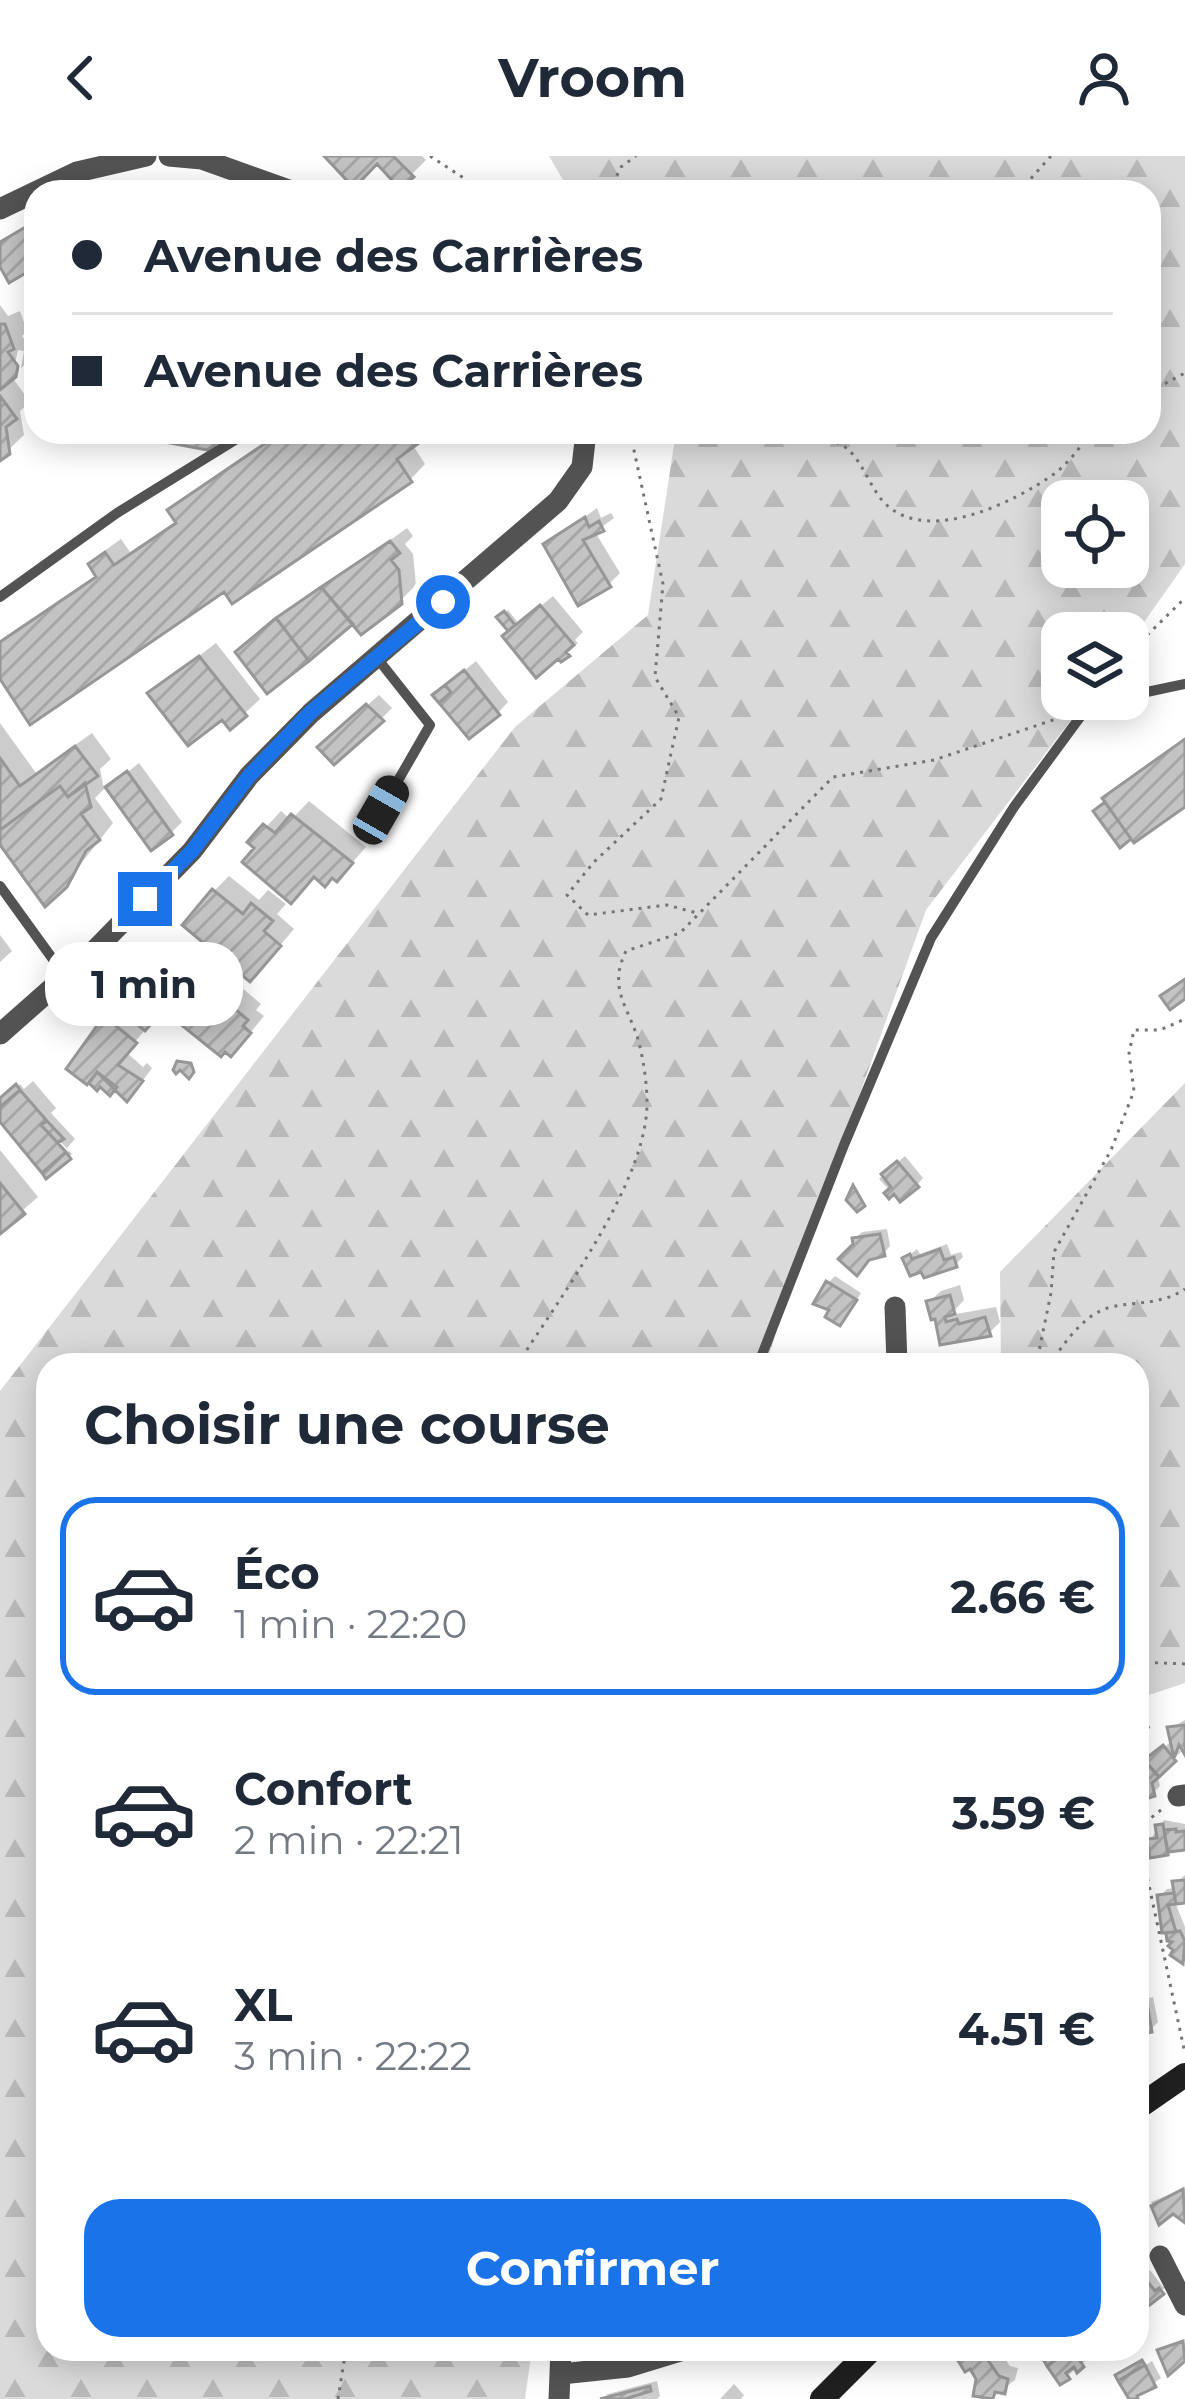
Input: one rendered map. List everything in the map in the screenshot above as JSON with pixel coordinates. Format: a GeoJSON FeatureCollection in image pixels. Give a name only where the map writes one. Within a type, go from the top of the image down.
{"type":"FeatureCollection","features":[{"type":"Feature","properties":{"kind":"main road"},"geometry":{"type":"LineString","coordinates":[[1149,2100],[1185,2075]]}},
{"type":"Feature","properties":{"kind":"main road"},"geometry":{"type":"LineString","coordinates":[[822,2399],[862,2361]]}},
{"type":"Feature","properties":{"kind":"street"},"geometry":{"type":"LineString","coordinates":[[60,180],[146,156]]}},
{"type":"Feature","properties":{"kind":"street"},"geometry":{"type":"LineString","coordinates":[[169,156],[202,159],[261,180]]}},
{"type":"Feature","properties":{"kind":"street"},"geometry":{"type":"LineString","coordinates":[[0,1034],[192,851],[249,776],[280,744],[558,501],[582,467],[585,444]]}},
{"type":"Feature","properties":{"kind":"street"},"geometry":{"type":"LineString","coordinates":[[895,1307],[897,1353]]}},
{"type":"Feature","properties":{"kind":"street"},"geometry":{"type":"LineString","coordinates":[[1160,2256],[1185,2305]]}},
{"type":"Feature","properties":{"kind":"street"},"geometry":{"type":"LineString","coordinates":[[559,2399],[561,2361]]}},
{"type":"Feature","properties":{"kind":"street"},"geometry":{"type":"LineString","coordinates":[[561,2374],[648,2361]]}},
{"type":"Feature","properties":{"kind":"lane"},"geometry":{"type":"LineString","coordinates":[[0,597],[117,513],[229,444]]}},
{"type":"Feature","properties":{"kind":"lane"},"geometry":{"type":"LineString","coordinates":[[376,658],[430,725],[381,810]]}},
{"type":"Feature","properties":{"kind":"lane"},"geometry":{"type":"LineString","coordinates":[[1149,692],[1185,684]]}},
{"type":"Feature","properties":{"kind":"lane"},"geometry":{"type":"LineString","coordinates":[[763,1353],[932,938],[1014,807],[1078,720]]}},
{"type":"Feature","properties":{"kind":"lane"},"geometry":{"type":"LineString","coordinates":[[0,886],[65,976]]}},
{"type":"Feature","properties":{"kind":"lane"},"geometry":{"type":"LineString","coordinates":[[838,2399],[865,2361]]}},
{"type":"Feature","properties":{"kind":"path"},"geometry":{"type":"LineString","coordinates":[[430,156],[467,180]]}},
{"type":"Feature","properties":{"kind":"path"},"geometry":{"type":"LineString","coordinates":[[615,180],[621,166],[636,156]]}},
{"type":"Feature","properties":{"kind":"path"},"geometry":{"type":"LineString","coordinates":[[1030,180],[1051,156]]}},
{"type":"Feature","properties":{"kind":"path"},"geometry":{"type":"LineString","coordinates":[[633,444],[664,584],[655,677],[679,718],[661,799],[594,862],[567,895],[588,915],[667,905],[699,913]]}},
{"type":"Feature","properties":{"kind":"path"},"geometry":{"type":"LineString","coordinates":[[842,444],[856,458],[871,490],[894,512],[956,520],[992,509],[1056,472],[1080,444]]}},
{"type":"Feature","properties":{"kind":"path"},"geometry":{"type":"LineString","coordinates":[[1149,633],[1185,598]]}},
{"type":"Feature","properties":{"kind":"path"},"geometry":{"type":"LineString","coordinates":[[525,1353],[598,1239],[632,1171],[648,1105],[640,1044],[620,998],[617,968],[626,951],[680,933],[833,777],[934,760],[1053,720]]}},
{"type":"Feature","properties":{"kind":"path"},"geometry":{"type":"LineString","coordinates":[[1039,1353],[1054,1252],[1111,1150],[1134,1091],[1130,1053],[1135,1030],[1160,1030],[1185,1019]]}},
{"type":"Feature","properties":{"kind":"path"},"geometry":{"type":"LineString","coordinates":[[1057,1353],[1094,1315],[1111,1307],[1150,1304],[1185,1289]]}},
{"type":"Feature","properties":{"kind":"path"},"geometry":{"type":"LineString","coordinates":[[1149,1662],[1185,1664]]}},
{"type":"Feature","properties":{"kind":"path"},"geometry":{"type":"LineString","coordinates":[[1149,1819],[1181,1796]]}},
{"type":"Feature","properties":{"kind":"path"},"geometry":{"type":"LineString","coordinates":[[1149,1884],[1184,2049]]}},
{"type":"Feature","properties":{"kind":"path"},"geometry":{"type":"LineString","coordinates":[[338,2399],[344,2361]]}},
{"type":"Feature","properties":{"kind":"green space"},"geometry":{"type":"Polygon","coordinates":[[[549,156],[1185,156],[1185,564],[1149,615],[1041,612],[1041,720],[1071,720],[926,910],[770,1353],[36,1353],[36,2361],[530,2361],[525,2399],[0,2399],[0,1391],[515,727],[648,615],[674,444],[1161,444],[1161,180],[563,180],[549,156]]]}},
{"type":"Feature","properties":{"kind":"green space"},"geometry":{"type":"Polygon","coordinates":[[[1185,1083],[1185,1683],[1149,1695],[1149,1353],[1001,1353],[1000,1272],[1185,1083]]]}},
{"type":"Feature","properties":{"kind":"building"},"geometry":{"type":"Polygon","coordinates":[[[324,156],[393,156],[414,177],[392,180],[377,164],[362,180],[346,180],[324,156]]]}},
{"type":"Feature","properties":{"kind":"building"},"geometry":{"type":"Polygon","coordinates":[[[24,228],[24,274],[9,283],[0,267],[0,242],[24,228]]]}},
{"type":"Feature","properties":{"kind":"building"},"geometry":{"type":"Polygon","coordinates":[[[0,324],[5,324],[14,349],[8,352],[18,366],[16,377],[0,390],[0,324]]]}},
{"type":"Feature","properties":{"kind":"building"},"geometry":{"type":"Polygon","coordinates":[[[0,396],[17,419],[6,427],[10,454],[0,461],[0,396]]]}},
{"type":"Feature","properties":{"kind":"building"},"geometry":{"type":"Polygon","coordinates":[[[175,444],[216,444],[207,450],[175,444]]]}},
{"type":"Feature","properties":{"kind":"building"},"geometry":{"type":"Polygon","coordinates":[[[264,444],[418,444],[397,459],[412,482],[232,604],[224,592],[30,725],[0,679],[0,642],[96,577],[88,564],[105,552],[114,565],[176,523],[167,510],[264,444]]]}},
{"type":"Feature","properties":{"kind":"building"},"geometry":{"type":"Polygon","coordinates":[[[585,517],[589,527],[599,521],[604,531],[583,540],[611,587],[578,606],[543,544],[585,517]]]}},
{"type":"Feature","properties":{"kind":"building"},"geometry":{"type":"Polygon","coordinates":[[[390,541],[400,553],[391,560],[399,570],[402,604],[361,635],[321,587],[390,541]]]}},
{"type":"Feature","properties":{"kind":"building"},"geometry":{"type":"Polygon","coordinates":[[[321,587],[353,624],[309,661],[276,618],[321,587]]]}},
{"type":"Feature","properties":{"kind":"building"},"geometry":{"type":"Polygon","coordinates":[[[540,605],[574,645],[566,652],[570,656],[561,662],[558,659],[536,678],[502,636],[540,605]]]}},
{"type":"Feature","properties":{"kind":"building"},"geometry":{"type":"Polygon","coordinates":[[[504,611],[515,625],[508,631],[496,617],[504,611]]]}},
{"type":"Feature","properties":{"kind":"building"},"geometry":{"type":"Polygon","coordinates":[[[276,618],[309,661],[267,694],[235,652],[276,618]]]}},
{"type":"Feature","properties":{"kind":"building"},"geometry":{"type":"Polygon","coordinates":[[[199,656],[247,716],[230,730],[222,720],[188,746],[147,693],[199,656]]]}},
{"type":"Feature","properties":{"kind":"building"},"geometry":{"type":"Polygon","coordinates":[[[464,670],[500,715],[469,739],[439,703],[451,692],[445,685],[464,670]]]}},
{"type":"Feature","properties":{"kind":"building"},"geometry":{"type":"Polygon","coordinates":[[[445,685],[451,692],[439,703],[432,695],[445,685]]]}},
{"type":"Feature","properties":{"kind":"building"},"geometry":{"type":"Polygon","coordinates":[[[366,704],[384,721],[334,765],[317,747],[366,704]]]}},
{"type":"Feature","properties":{"kind":"building"},"geometry":{"type":"Polygon","coordinates":[[[1185,739],[1185,807],[1134,843],[1102,798],[1185,739]]]}},
{"type":"Feature","properties":{"kind":"building"},"geometry":{"type":"Polygon","coordinates":[[[75,746],[98,776],[68,797],[60,786],[0,830],[0,758],[20,786],[75,746]]]}},
{"type":"Feature","properties":{"kind":"building"},"geometry":{"type":"Polygon","coordinates":[[[127,771],[173,835],[151,851],[105,787],[127,771]]]}},
{"type":"Feature","properties":{"kind":"building"},"geometry":{"type":"Polygon","coordinates":[[[85,783],[91,807],[81,814],[100,840],[86,851],[67,887],[45,907],[0,845],[0,830],[60,786],[68,797],[85,783]]]}},
{"type":"Feature","properties":{"kind":"building"},"geometry":{"type":"Polygon","coordinates":[[[1105,802],[1131,839],[1120,848],[1093,811],[1105,802]]]}},
{"type":"Feature","properties":{"kind":"building"},"geometry":{"type":"Polygon","coordinates":[[[291,814],[353,863],[337,882],[332,878],[325,887],[314,877],[291,904],[242,862],[254,848],[247,842],[263,824],[275,833],[291,814]]]}},
{"type":"Feature","properties":{"kind":"building"},"geometry":{"type":"Polygon","coordinates":[[[212,889],[243,914],[251,903],[273,921],[264,931],[281,946],[250,982],[182,925],[212,889]]]}},
{"type":"Feature","properties":{"kind":"building"},"geometry":{"type":"Polygon","coordinates":[[[154,968],[169,981],[178,971],[193,984],[198,978],[248,1020],[243,1026],[251,1033],[231,1057],[225,1052],[221,1057],[163,1010],[145,1031],[113,1004],[131,982],[138,988],[154,968]]]}},
{"type":"Feature","properties":{"kind":"building"},"geometry":{"type":"Polygon","coordinates":[[[1185,979],[1185,999],[1170,1010],[1160,996],[1185,979]]]}},
{"type":"Feature","properties":{"kind":"building"},"geometry":{"type":"Polygon","coordinates":[[[104,1016],[137,1043],[118,1065],[143,1081],[127,1102],[97,1072],[87,1085],[66,1069],[104,1016]]]}},
{"type":"Feature","properties":{"kind":"building"},"geometry":{"type":"Polygon","coordinates":[[[177,1061],[191,1063],[194,1072],[189,1079],[173,1070],[177,1061]]]}},
{"type":"Feature","properties":{"kind":"building"},"geometry":{"type":"Polygon","coordinates":[[[97,1072],[117,1087],[110,1096],[89,1083],[97,1072]]]}},
{"type":"Feature","properties":{"kind":"building"},"geometry":{"type":"Polygon","coordinates":[[[16,1084],[20,1090],[0,1107],[0,1098],[16,1084]]]}},
{"type":"Feature","properties":{"kind":"building"},"geometry":{"type":"Polygon","coordinates":[[[20,1090],[47,1121],[41,1125],[66,1152],[42,1173],[0,1122],[0,1107],[20,1090]]]}},
{"type":"Feature","properties":{"kind":"building"},"geometry":{"type":"Polygon","coordinates":[[[47,1121],[64,1139],[58,1143],[41,1125],[47,1121]]]}},
{"type":"Feature","properties":{"kind":"building"},"geometry":{"type":"Polygon","coordinates":[[[66,1152],[71,1159],[46,1179],[42,1173],[66,1152]]]}},
{"type":"Feature","properties":{"kind":"building"},"geometry":{"type":"Polygon","coordinates":[[[897,1161],[919,1187],[900,1202],[894,1194],[889,1199],[884,1193],[891,1187],[881,1174],[897,1161]]]}},
{"type":"Feature","properties":{"kind":"building"},"geometry":{"type":"Polygon","coordinates":[[[0,1183],[25,1214],[0,1234],[0,1183]]]}},
{"type":"Feature","properties":{"kind":"building"},"geometry":{"type":"Polygon","coordinates":[[[853,1185],[865,1206],[857,1212],[846,1200],[853,1185]]]}},
{"type":"Feature","properties":{"kind":"building"},"geometry":{"type":"Polygon","coordinates":[[[880,1234],[885,1256],[869,1260],[857,1276],[838,1259],[853,1244],[852,1238],[880,1234]]]}},
{"type":"Feature","properties":{"kind":"building"},"geometry":{"type":"Polygon","coordinates":[[[940,1249],[944,1260],[954,1257],[957,1267],[924,1278],[921,1272],[910,1276],[902,1258],[940,1249]]]}},
{"type":"Feature","properties":{"kind":"building"},"geometry":{"type":"Polygon","coordinates":[[[826,1281],[857,1300],[840,1326],[825,1317],[829,1310],[813,1304],[826,1281]]]}},
{"type":"Feature","properties":{"kind":"building"},"geometry":{"type":"Polygon","coordinates":[[[950,1295],[955,1314],[945,1317],[946,1322],[957,1319],[959,1324],[985,1317],[991,1336],[940,1345],[926,1301],[950,1295]]]}},
{"type":"Feature","properties":{"kind":"building"},"geometry":{"type":"Polygon","coordinates":[[[1185,1725],[1185,1755],[1179,1745],[1174,1758],[1167,1727],[1185,1725]]]}},
{"type":"Feature","properties":{"kind":"building"},"geometry":{"type":"Polygon","coordinates":[[[1163,1745],[1176,1761],[1159,1777],[1149,1766],[1149,1756],[1163,1745]]]}},
{"type":"Feature","properties":{"kind":"building"},"geometry":{"type":"Polygon","coordinates":[[[1149,1765],[1159,1777],[1152,1783],[1155,1796],[1149,1798],[1149,1765]]]}},
{"type":"Feature","properties":{"kind":"building"},"geometry":{"type":"Polygon","coordinates":[[[1163,1824],[1168,1855],[1150,1858],[1149,1839],[1157,1838],[1155,1825],[1163,1824]]]}},
{"type":"Feature","properties":{"kind":"building"},"geometry":{"type":"Polygon","coordinates":[[[1164,1830],[1185,1831],[1185,1850],[1168,1852],[1164,1830]]]}},
{"type":"Feature","properties":{"kind":"building"},"geometry":{"type":"Polygon","coordinates":[[[1185,1880],[1185,1903],[1176,1904],[1172,1881],[1185,1880]]]}},
{"type":"Feature","properties":{"kind":"building"},"geometry":{"type":"Polygon","coordinates":[[[1174,1893],[1176,1904],[1168,1905],[1176,1932],[1162,1933],[1157,1895],[1174,1893]]]}},
{"type":"Feature","properties":{"kind":"building"},"geometry":{"type":"Polygon","coordinates":[[[1180,1931],[1185,1941],[1183,1964],[1170,1955],[1172,1942],[1167,1941],[1166,1933],[1180,1931]]]}},
{"type":"Feature","properties":{"kind":"building"},"geometry":{"type":"Polygon","coordinates":[[[1183,2189],[1185,2223],[1173,2214],[1159,2225],[1151,2206],[1183,2189]]]}},
{"type":"Feature","properties":{"kind":"building"},"geometry":{"type":"Polygon","coordinates":[[[1149,2284],[1164,2294],[1149,2306],[1149,2284]]]}},
{"type":"Feature","properties":{"kind":"building"},"geometry":{"type":"Polygon","coordinates":[[[1183,2341],[1185,2361],[1168,2376],[1157,2350],[1183,2341]]]}},
{"type":"Feature","properties":{"kind":"building"},"geometry":{"type":"Polygon","coordinates":[[[958,2361],[988,2361],[999,2376],[1008,2379],[1005,2394],[995,2392],[993,2399],[973,2396],[976,2379],[970,2369],[965,2372],[958,2361]]]}},
{"type":"Feature","properties":{"kind":"building"},"geometry":{"type":"Polygon","coordinates":[[[1054,2361],[1080,2361],[1084,2367],[1066,2373],[1070,2379],[1060,2385],[1047,2366],[1054,2361]]]}},
{"type":"Feature","properties":{"kind":"building"},"geometry":{"type":"Polygon","coordinates":[[[1140,2361],[1145,2365],[1118,2381],[1115,2375],[1140,2361]]]}},
{"type":"Feature","properties":{"kind":"building"},"geometry":{"type":"Polygon","coordinates":[[[1145,2365],[1156,2387],[1138,2399],[1129,2399],[1118,2381],[1145,2365]]]}},
{"type":"Feature","properties":{"kind":"building"},"geometry":{"type":"Polygon","coordinates":[[[650,2386],[651,2391],[625,2399],[600,2399],[650,2386]]]}},
{"type":"Feature","properties":{"kind":"route"},"geometry":{"type":"LineString","coordinates":[[145,899],[192,851],[249,776],[311,712],[443,602]]}}]}
